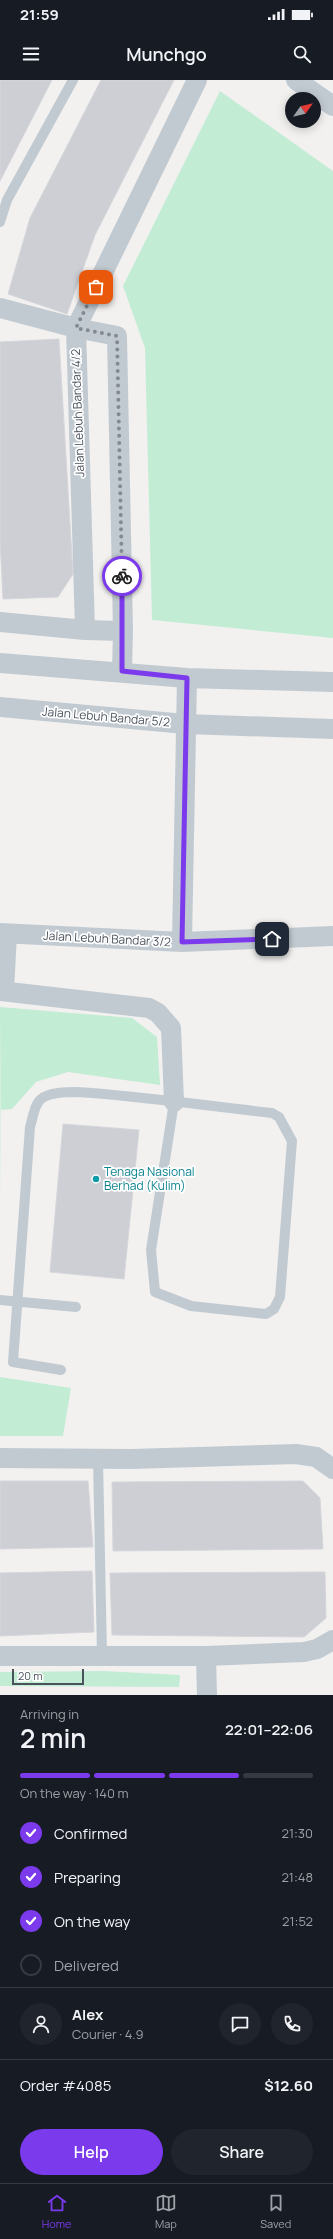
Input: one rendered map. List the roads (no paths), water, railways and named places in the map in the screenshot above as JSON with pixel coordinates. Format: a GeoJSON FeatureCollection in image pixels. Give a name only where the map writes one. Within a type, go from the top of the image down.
{"type":"FeatureCollection","features":[{"type":"Feature","properties":{"kind":"street","name":"Jalan Lebuh Bandar 4/2"},"geometry":{"type":"LineString","coordinates":[[85,630],[76,328],[197,80]]}},
{"type":"Feature","properties":{"kind":"street"},"geometry":{"type":"LineString","coordinates":[[296,80],[333,106]]}},
{"type":"Feature","properties":{"kind":"street"},"geometry":{"type":"LineString","coordinates":[[0,308],[76,328],[117,336],[123,631],[122,671]]}},
{"type":"Feature","properties":{"kind":"street"},"geometry":{"type":"LineString","coordinates":[[0,622],[85,630],[123,631]]}},
{"type":"Feature","properties":{"kind":"street"},"geometry":{"type":"LineString","coordinates":[[0,663],[122,671],[187,678],[333,682]]}},
{"type":"Feature","properties":{"kind":"street"},"geometry":{"type":"LineString","coordinates":[[182,942],[184,724],[187,678]]}},
{"type":"Feature","properties":{"kind":"street","name":"Jalan Lebuh Bandar 5/2"},"geometry":{"type":"LineString","coordinates":[[0,707],[184,724],[333,729]]}},
{"type":"Feature","properties":{"kind":"street"},"geometry":{"type":"LineString","coordinates":[[3,933],[2,991],[150,1008],[158,1013],[171,1028],[174,1102]]}},
{"type":"Feature","properties":{"kind":"street","name":"Jalan Lebuh Bandar 3/2"},"geometry":{"type":"LineString","coordinates":[[3,933],[182,942],[333,936]]}},
{"type":"Feature","properties":{"kind":"street"},"geometry":{"type":"LineString","coordinates":[[0,1458],[98,1459],[296,1454],[316,1457],[333,1469]]}},
{"type":"Feature","properties":{"kind":"street"},"geometry":{"type":"LineString","coordinates":[[0,1656],[206,1656],[304,1652],[317,1649],[333,1640]]}},
{"type":"Feature","properties":{"kind":"street"},"geometry":{"type":"LineString","coordinates":[[206,1656],[207,1695]]}},
{"type":"Feature","properties":{"kind":"lane"},"geometry":{"type":"LineString","coordinates":[[0,222],[7,200],[73,80]]}},
{"type":"Feature","properties":{"kind":"lane"},"geometry":{"type":"LineString","coordinates":[[61,1370],[13,1362],[30,1127],[35,1109],[42,1098],[54,1094],[76,1092],[174,1102],[272,1113],[279,1117],[292,1141],[280,1297],[274,1309],[266,1314],[191,1306],[155,1292],[151,1250],[174,1102]]}},
{"type":"Feature","properties":{"kind":"lane"},"geometry":{"type":"LineString","coordinates":[[0,1300],[76,1307]]}},
{"type":"Feature","properties":{"kind":"lane"},"geometry":{"type":"LineString","coordinates":[[98,1459],[102,1655]]}},
{"type":"Feature","properties":{"kind":"place","name":"Tenaga Nasional Berhad (Kulim)"},"geometry":{"type":"Point","coordinates":[96,1179]}}]}
